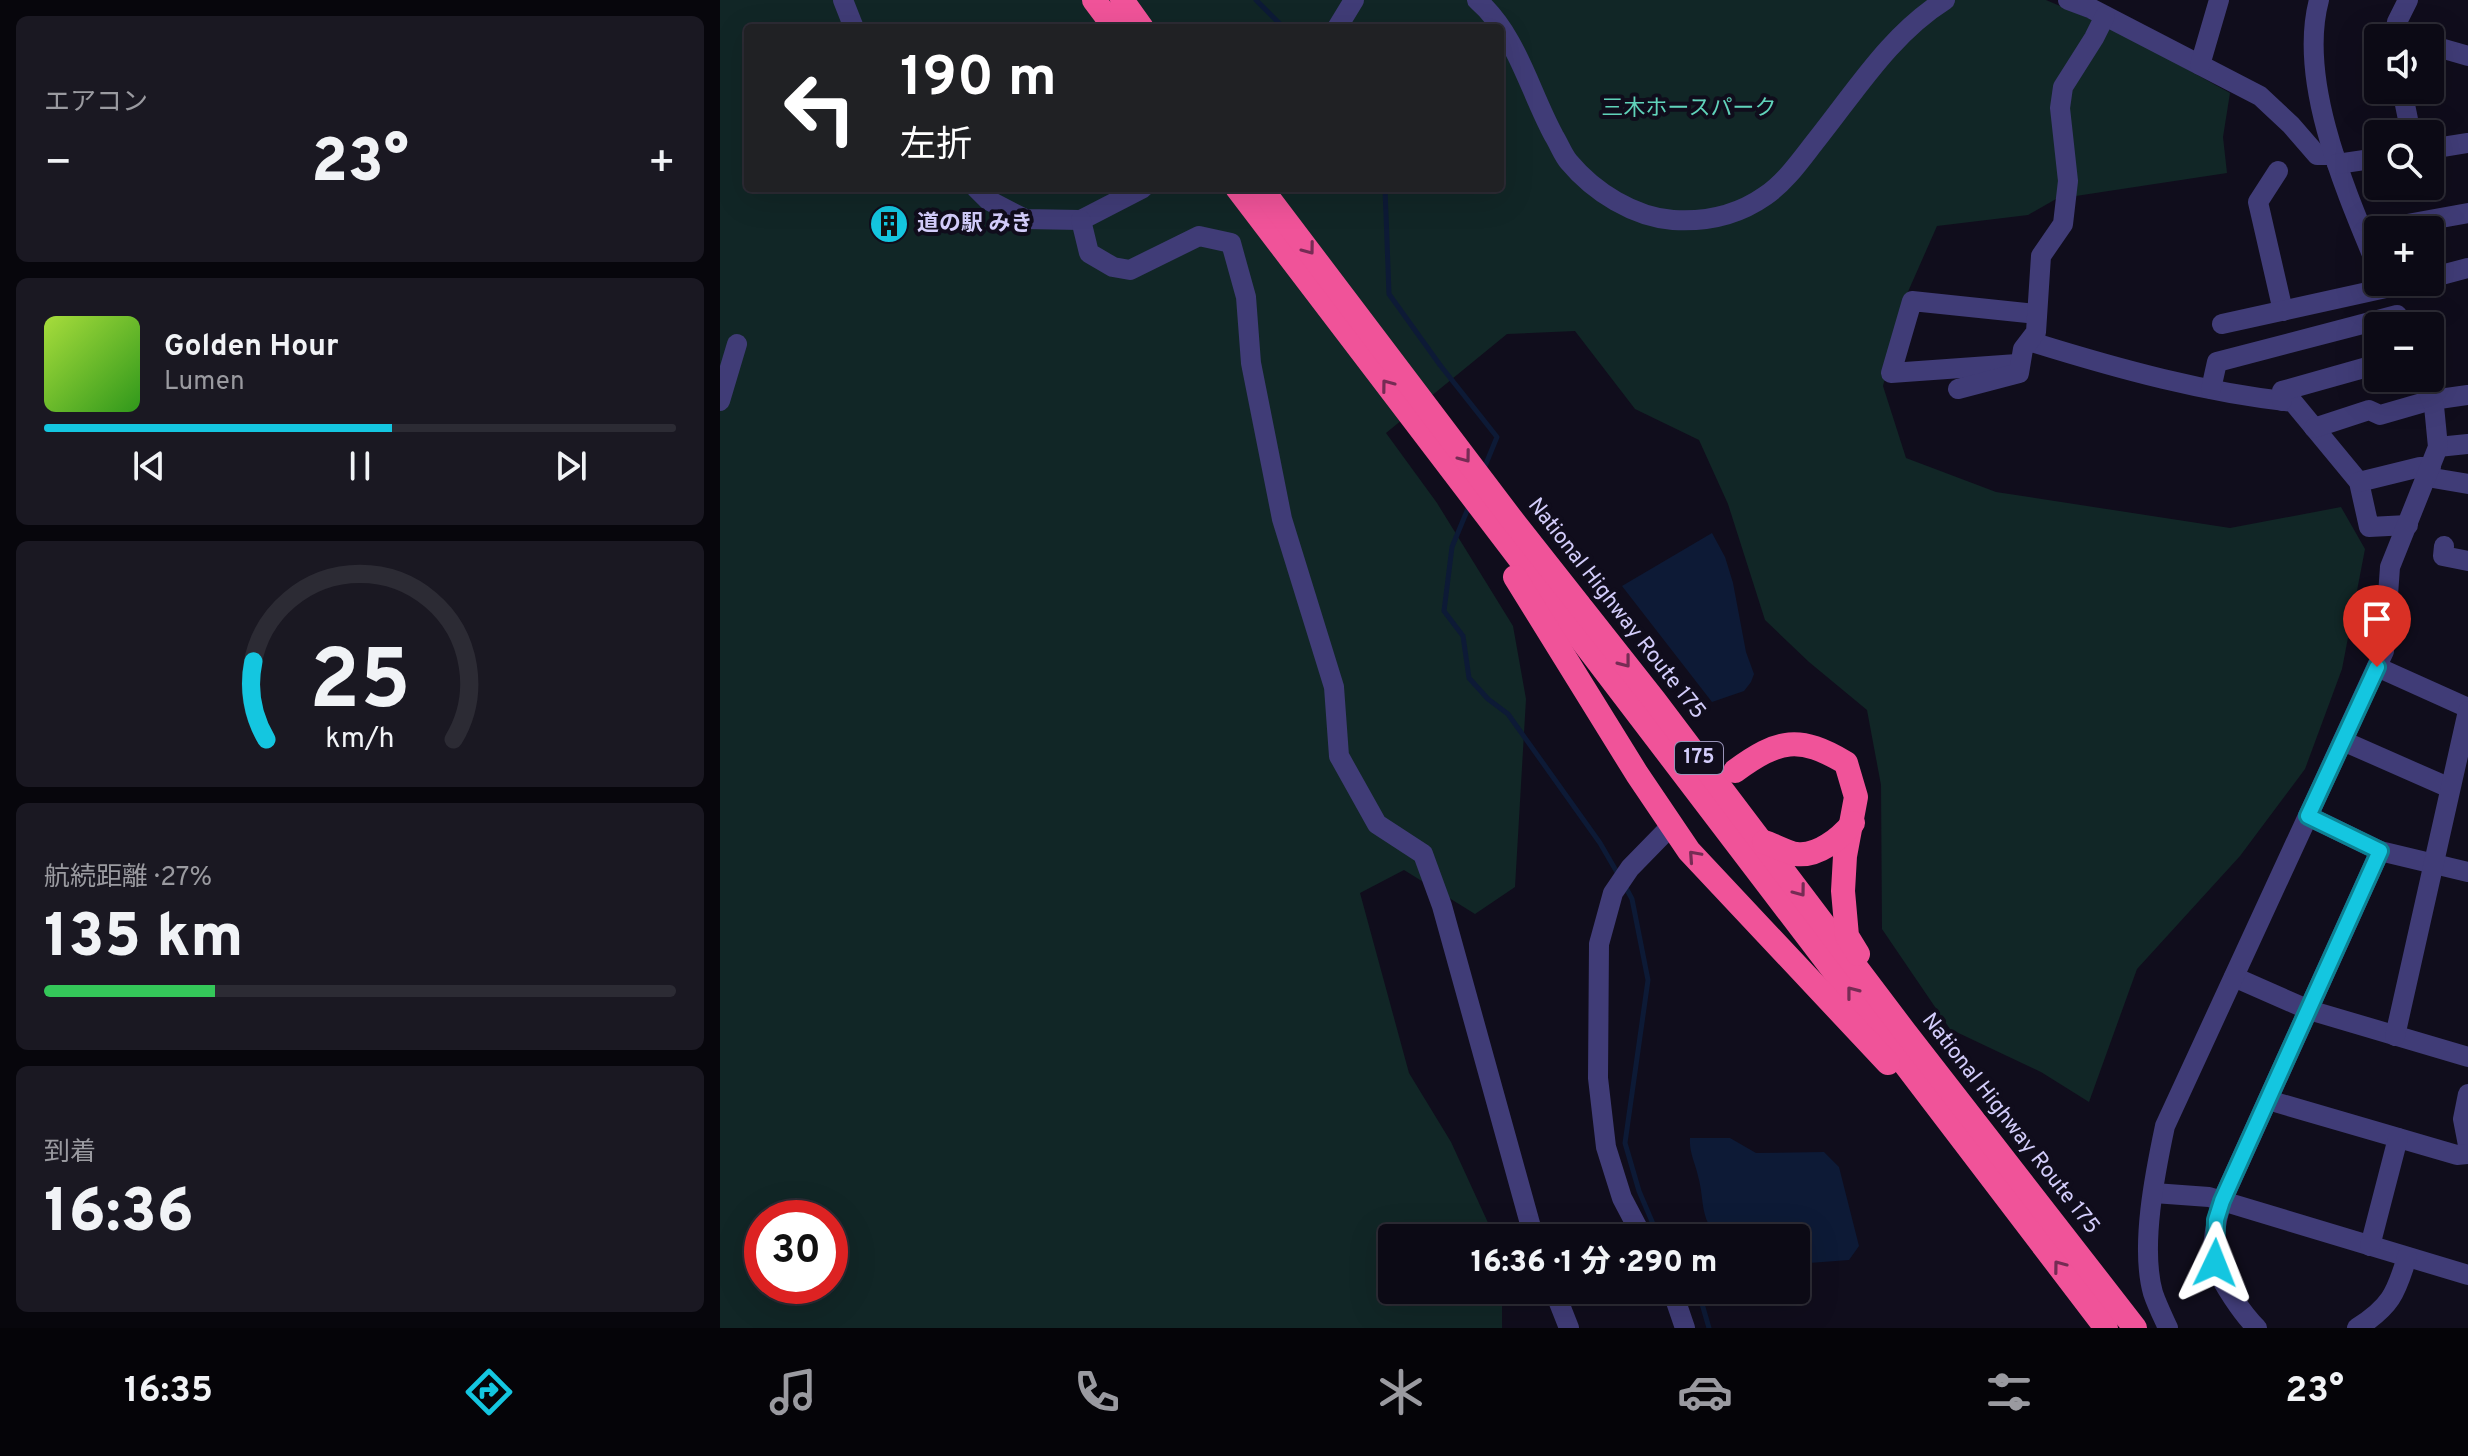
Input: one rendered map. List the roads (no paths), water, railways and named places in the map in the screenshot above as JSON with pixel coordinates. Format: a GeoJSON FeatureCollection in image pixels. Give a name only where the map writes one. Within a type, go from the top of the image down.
{"type":"FeatureCollection","features":[{"type":"Feature","properties":{"kind":"highway"},"geometry":{"type":"LineString","coordinates":[[1094,0],[1112,24]]}},
{"type":"Feature","properties":{"kind":"highway"},"geometry":{"type":"LineString","coordinates":[[1122,0],[1139,24]]}},
{"type":"Feature","properties":{"kind":"highway","name":"National Highway Route 175"},"geometry":{"type":"LineString","coordinates":[[1240,192],[2106,1328]]}},
{"type":"Feature","properties":{"kind":"highway","name":"National Highway Route 175"},"geometry":{"type":"LineString","coordinates":[[1264,192],[1510,517],[2135,1328]]}},
{"type":"Feature","properties":{"kind":"highway"},"geometry":{"type":"LineString","coordinates":[[1460,484],[1488,536],[1689,851],[1854,1024],[1909,1089],[1942,1112]]}},
{"type":"Feature","properties":{"kind":"highway"},"geometry":{"type":"LineString","coordinates":[[1735,771],[1773,748],[1790,742],[1822,749],[1846,763],[1856,797],[1844,868],[1847,936],[1905,1032]]}},
{"type":"Feature","properties":{"kind":"highway"},"geometry":{"type":"LineString","coordinates":[[1671,826],[1691,808]]}},
{"type":"Feature","properties":{"kind":"highway"},"geometry":{"type":"LineString","coordinates":[[1762,841],[1797,854],[1814,851],[1839,839],[1853,823]]}},
{"type":"Feature","properties":{"kind":"street"},"geometry":{"type":"LineString","coordinates":[[843,0],[852,24]]}},
{"type":"Feature","properties":{"kind":"street"},"geometry":{"type":"LineString","coordinates":[[1339,24],[1354,0]]}},
{"type":"Feature","properties":{"kind":"street"},"geometry":{"type":"LineString","coordinates":[[1477,0],[1499,24]]}},
{"type":"Feature","properties":{"kind":"street"},"geometry":{"type":"LineString","coordinates":[[1504,32],[1541,112],[1569,162],[1591,183],[1628,209],[1660,219],[1694,221],[1731,214],[1765,196],[1790,174],[1891,44],[1919,17],[1945,0]]}},
{"type":"Feature","properties":{"kind":"street"},"geometry":{"type":"LineString","coordinates":[[2068,0],[2260,96],[2317,155],[2335,160],[2364,159]]}},
{"type":"Feature","properties":{"kind":"street"},"geometry":{"type":"LineString","coordinates":[[2200,65],[2219,0]]}},
{"type":"Feature","properties":{"kind":"street"},"geometry":{"type":"LineString","coordinates":[[2319,0],[2313,35],[2314,60],[2335,160],[2363,232],[2468,213]]}},
{"type":"Feature","properties":{"kind":"street"},"geometry":{"type":"LineString","coordinates":[[2397,24],[2408,0]]}},
{"type":"Feature","properties":{"kind":"street"},"geometry":{"type":"LineString","coordinates":[[1958,389],[2019,373],[2023,349],[2033,339],[2041,256],[2063,224],[2068,181],[2060,108],[2063,87],[2105,16]]}},
{"type":"Feature","properties":{"kind":"street"},"geometry":{"type":"LineString","coordinates":[[2444,49],[2468,56]]}},
{"type":"Feature","properties":{"kind":"street"},"geometry":{"type":"LineString","coordinates":[[2444,147],[2468,143]]}},
{"type":"Feature","properties":{"kind":"street"},"geometry":{"type":"LineString","coordinates":[[2278,171],[2258,202],[2283,311]]}},
{"type":"Feature","properties":{"kind":"street"},"geometry":{"type":"LineString","coordinates":[[980,192],[988,200],[1025,219],[1081,220],[1135,192]]}},
{"type":"Feature","properties":{"kind":"street"},"geometry":{"type":"LineString","coordinates":[[1081,220],[1089,253],[1113,267],[1130,270],[1199,236],[1231,243],[1246,297],[1251,363],[1282,519],[1334,687],[1339,756],[1377,824],[1423,854],[1442,906],[1530,1224]]}},
{"type":"Feature","properties":{"kind":"street"},"geometry":{"type":"LineString","coordinates":[[2444,274],[2468,268]]}},
{"type":"Feature","properties":{"kind":"street"},"geometry":{"type":"LineString","coordinates":[[2222,324],[2283,311],[2364,286]]}},
{"type":"Feature","properties":{"kind":"street"},"geometry":{"type":"LineString","coordinates":[[2021,364],[1891,373],[1912,301],[2037,314]]}},
{"type":"Feature","properties":{"kind":"street"},"geometry":{"type":"LineString","coordinates":[[2211,389],[2217,362],[2364,328]]}},
{"type":"Feature","properties":{"kind":"street"},"geometry":{"type":"LineString","coordinates":[[2033,339],[2035,343],[2054,349],[2246,398],[2293,402],[2359,482],[2369,527],[2408,525]]}},
{"type":"Feature","properties":{"kind":"street"},"geometry":{"type":"LineString","coordinates":[[720,401],[737,344]]}},
{"type":"Feature","properties":{"kind":"street"},"geometry":{"type":"LineString","coordinates":[[2282,401],[2282,391],[2364,368]]}},
{"type":"Feature","properties":{"kind":"street"},"geometry":{"type":"LineString","coordinates":[[2168,1328],[2153,1293],[2148,1255],[2165,1126],[2384,651],[2390,567],[2438,447],[2429,392]]}},
{"type":"Feature","properties":{"kind":"street"},"geometry":{"type":"LineString","coordinates":[[2314,428],[2369,410],[2380,415],[2432,400],[2468,395]]}},
{"type":"Feature","properties":{"kind":"street"},"geometry":{"type":"LineString","coordinates":[[2438,447],[2468,444]]}},
{"type":"Feature","properties":{"kind":"street"},"geometry":{"type":"LineString","coordinates":[[2359,482],[2420,467],[2468,484]]}},
{"type":"Feature","properties":{"kind":"street"},"geometry":{"type":"LineString","coordinates":[[2444,546],[2443,556],[2468,561]]}},
{"type":"Feature","properties":{"kind":"street"},"geometry":{"type":"LineString","coordinates":[[2377,667],[2468,709],[2395,1036]]}},
{"type":"Feature","properties":{"kind":"street"},"geometry":{"type":"LineString","coordinates":[[2343,741],[2450,788]]}},
{"type":"Feature","properties":{"kind":"street"},"geometry":{"type":"LineString","coordinates":[[2308,816],[2380,851],[2468,872]]}},
{"type":"Feature","properties":{"kind":"street"},"geometry":{"type":"LineString","coordinates":[[1636,1224],[1622,1198],[1606,1147],[1598,1078],[1599,944],[1613,893],[1630,868],[1671,826]]}},
{"type":"Feature","properties":{"kind":"street"},"geometry":{"type":"LineString","coordinates":[[2257,1328],[2242,1312],[2215,1263],[2216,1220],[2380,851]]}},
{"type":"Feature","properties":{"kind":"street"},"geometry":{"type":"LineString","coordinates":[[2234,977],[2309,1010],[2468,1057]]}},
{"type":"Feature","properties":{"kind":"street"},"geometry":{"type":"LineString","coordinates":[[2468,1094],[2463,1119],[2468,1145]]}},
{"type":"Feature","properties":{"kind":"street"},"geometry":{"type":"LineString","coordinates":[[2268,1100],[2457,1155],[2468,1154]]}},
{"type":"Feature","properties":{"kind":"street"},"geometry":{"type":"LineString","coordinates":[[2370,1246],[2398,1138]]}},
{"type":"Feature","properties":{"kind":"street"},"geometry":{"type":"LineString","coordinates":[[2154,1193],[2209,1197],[2468,1275]]}},
{"type":"Feature","properties":{"kind":"street"},"geometry":{"type":"LineString","coordinates":[[2357,1328],[2391,1301],[2407,1257]]}},
{"type":"Feature","properties":{"kind":"street"},"geometry":{"type":"LineString","coordinates":[[1560,1304],[1569,1328]]}},
{"type":"Feature","properties":{"kind":"street"},"geometry":{"type":"LineString","coordinates":[[1677,1304],[1685,1328]]}},
{"type":"Feature","properties":{"kind":"water"},"geometry":{"type":"Polygon","coordinates":[[[1712,533],[1725,557],[1733,583],[1746,652],[1754,674],[1744,691],[1712,702],[1622,586],[1712,533]]]}},
{"type":"Feature","properties":{"kind":"water"},"geometry":{"type":"Polygon","coordinates":[[[1690,1138],[1730,1138],[1756,1153],[1824,1152],[1839,1167],[1859,1246],[1849,1260],[1810,1263],[1810,1224],[1709,1224],[1690,1138]]]}},
{"type":"Feature","properties":{"kind":"waterway"},"geometry":{"type":"LineString","coordinates":[[1256,0],[1280,24]]}},
{"type":"Feature","properties":{"kind":"waterway"},"geometry":{"type":"LineString","coordinates":[[1385,192],[1389,294],[1497,437],[1483,471]]}},
{"type":"Feature","properties":{"kind":"waterway"},"geometry":{"type":"LineString","coordinates":[[1469,506],[1452,547],[1444,611],[1463,636],[1469,678],[1488,699],[1508,714],[1600,843],[1618,874]]}},
{"type":"Feature","properties":{"kind":"waterway"},"geometry":{"type":"LineString","coordinates":[[1625,886],[1632,899],[1648,980],[1625,1143],[1639,1191],[1653,1224]]}},
{"type":"Feature","properties":{"kind":"waterway"},"geometry":{"type":"LineString","coordinates":[[1702,1304],[1709,1328]]}},
{"type":"Feature","properties":{"kind":"place","name":"道の駅 みき"},"geometry":{"type":"Point","coordinates":[889,224]}},
{"type":"Feature","properties":{"kind":"park label","name":"三木ホースパーク"},"geometry":{"type":"Point","coordinates":[1689,109]}}]}
